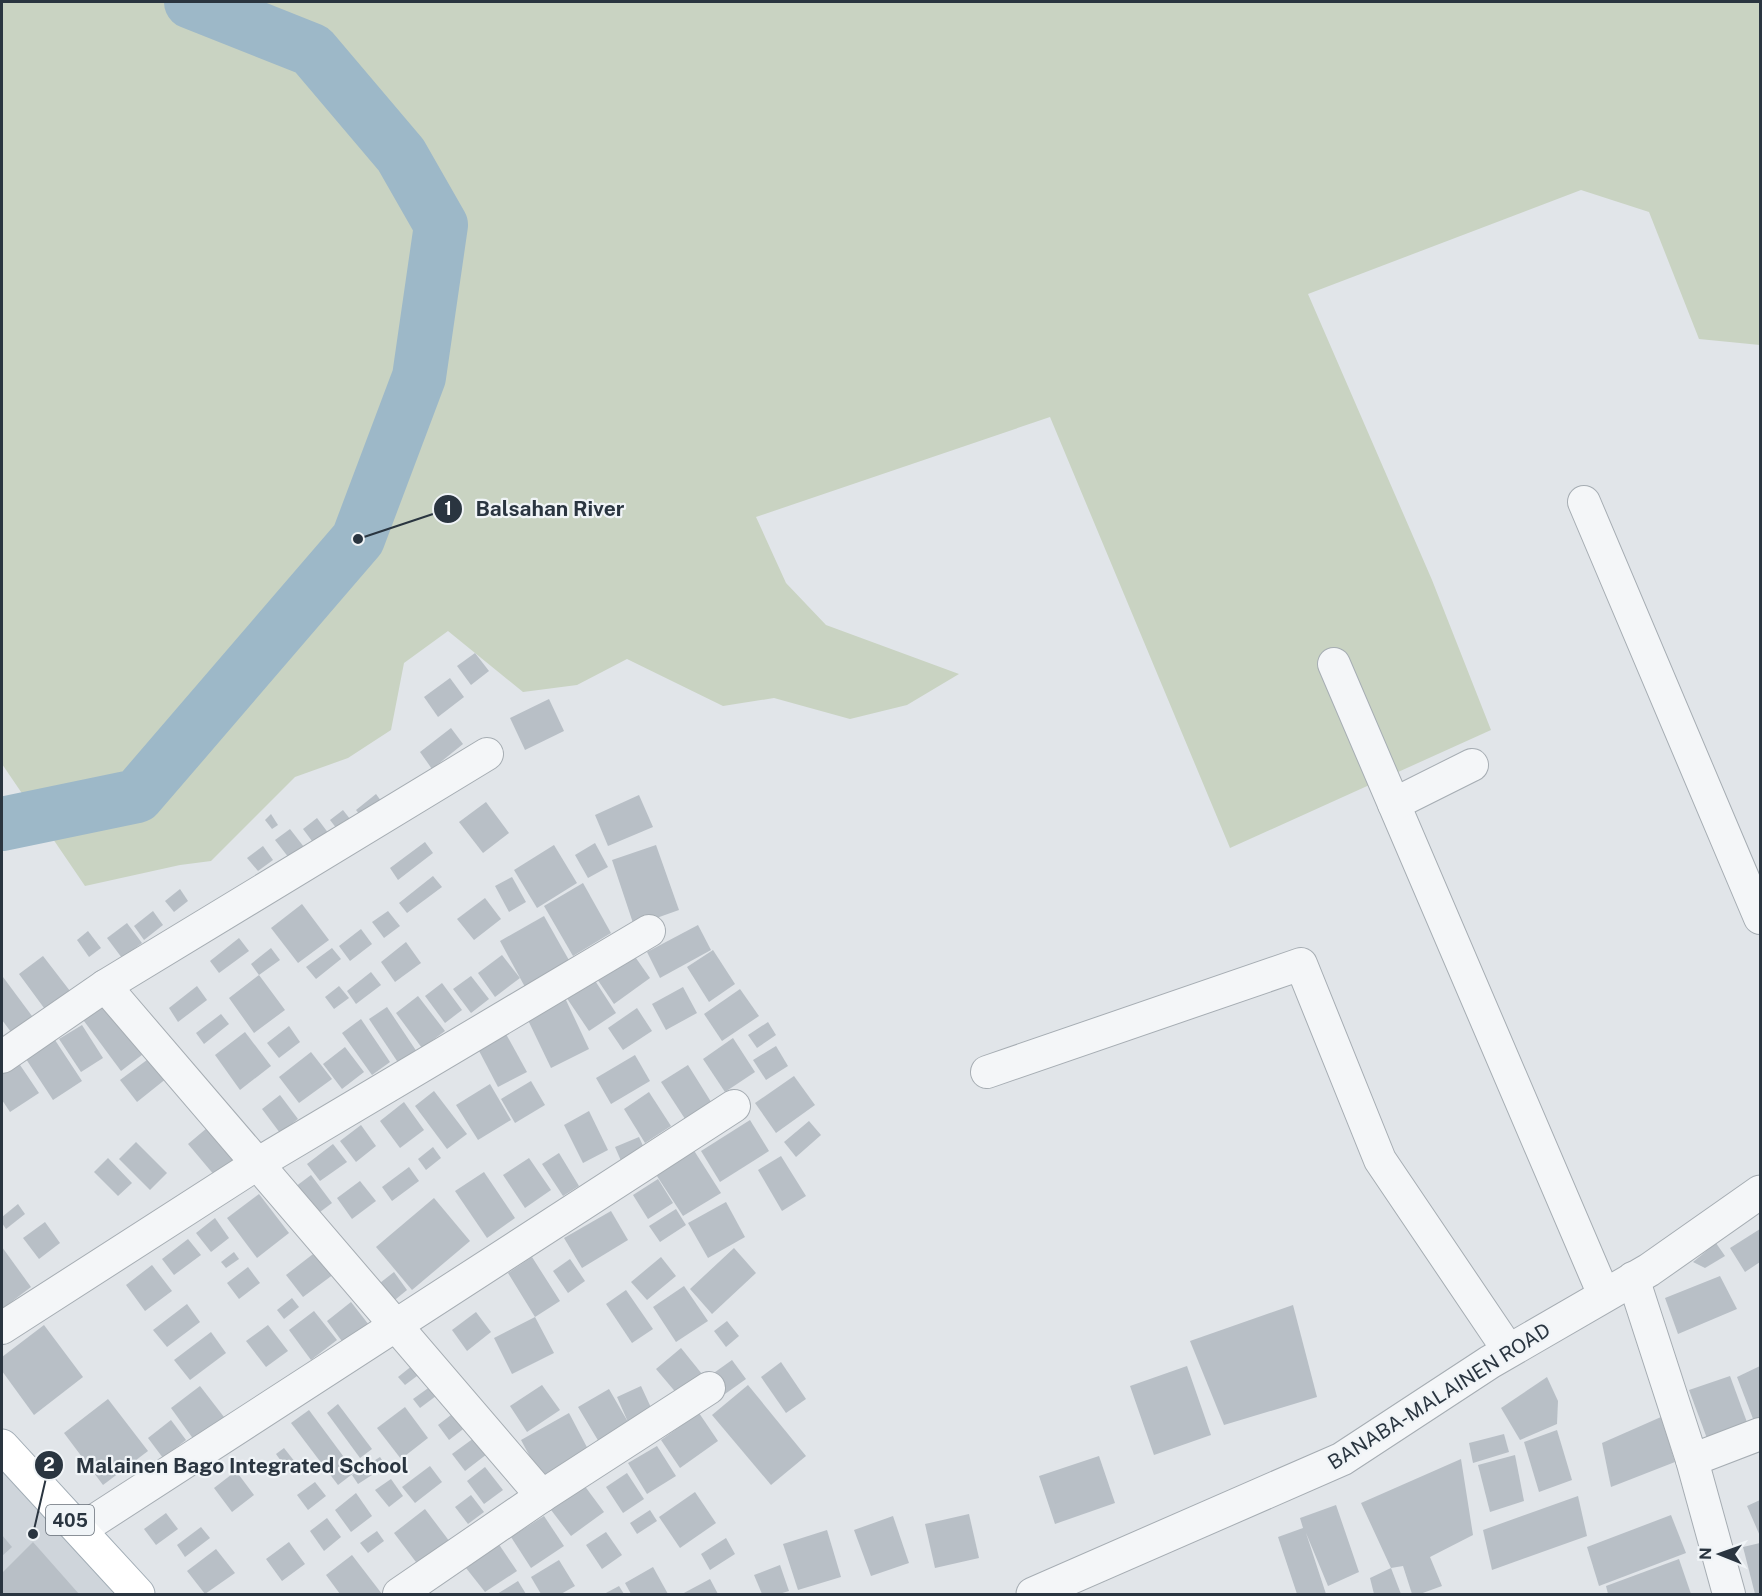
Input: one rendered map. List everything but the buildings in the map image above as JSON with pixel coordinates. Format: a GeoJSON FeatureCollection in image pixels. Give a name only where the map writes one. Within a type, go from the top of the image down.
{"type":"FeatureCollection","features":[{"type":"Feature","properties":{"kind":"main road","name":"405"},"geometry":{"type":"LineString","coordinates":[[2,1446],[138,1594]]}},
{"type":"Feature","properties":{"kind":"street"},"geometry":{"type":"LineString","coordinates":[[1584,502],[1761,918]]}},
{"type":"Feature","properties":{"kind":"street"},"geometry":{"type":"LineString","coordinates":[[1334,664],[1604,1295]]}},
{"type":"Feature","properties":{"kind":"street"},"geometry":{"type":"LineString","coordinates":[[2,1057],[105,986],[487,754]]}},
{"type":"Feature","properties":{"kind":"street"},"geometry":{"type":"LineString","coordinates":[[1394,804],[1472,765]]}},
{"type":"Feature","properties":{"kind":"street"},"geometry":{"type":"LineString","coordinates":[[2,1328],[257,1164],[649,931]]}},
{"type":"Feature","properties":{"kind":"street"},"geometry":{"type":"LineString","coordinates":[[987,1072],[1301,964],[1380,1160],[1509,1351]]}},
{"type":"Feature","properties":{"kind":"street"},"geometry":{"type":"LineString","coordinates":[[105,986],[542,1496]]}},
{"type":"Feature","properties":{"kind":"street"},"geometry":{"type":"LineString","coordinates":[[80,1530],[734,1106]]}},
{"type":"Feature","properties":{"kind":"street","name":"BANABA-MALAINEN ROAD"},"geometry":{"type":"LineString","coordinates":[[1033,1594],[1342,1459],[1509,1351],[1634,1278],[1761,1192]]}},
{"type":"Feature","properties":{"kind":"street"},"geometry":{"type":"LineString","coordinates":[[1634,1278],[1692,1460],[1729,1594]]}},
{"type":"Feature","properties":{"kind":"street"},"geometry":{"type":"LineString","coordinates":[[399,1594],[542,1496],[709,1388]]}},
{"type":"Feature","properties":{"kind":"street"},"geometry":{"type":"LineString","coordinates":[[1692,1460],[1761,1434]]}},
{"type":"Feature","properties":{"kind":"shaded area"},"geometry":{"type":"Polygon","coordinates":[[[9,1468],[114,1594],[2,1594],[2,1474],[9,1468]]]}},
{"type":"Feature","properties":{"kind":"green space"},"geometry":{"type":"Polygon","coordinates":[[[2,2],[1760,2],[1760,345],[1699,339],[1649,212],[1581,190],[1308,294],[1432,580],[1491,730],[1230,848],[1050,417],[756,517],[786,583],[826,625],[959,674],[907,705],[850,719],[774,698],[723,706],[627,659],[577,685],[523,692],[448,631],[404,663],[391,730],[348,758],[295,777],[211,861],[180,865],[85,886],[2,764],[2,2]]]}},
{"type":"Feature","properties":{"kind":"waterway"},"geometry":{"type":"LineString","coordinates":[[2,824],[137,796],[358,539],[419,377],[441,225],[401,155],[312,50],[191,2]]}},
{"type":"Feature","properties":{"kind":"place","name":"Balsahan River"},"geometry":{"type":"Point","coordinates":[358,539]}},
{"type":"Feature","properties":{"kind":"place","name":"Malainen Bago Integrated School"},"geometry":{"type":"Point","coordinates":[33,1534]}}]}
